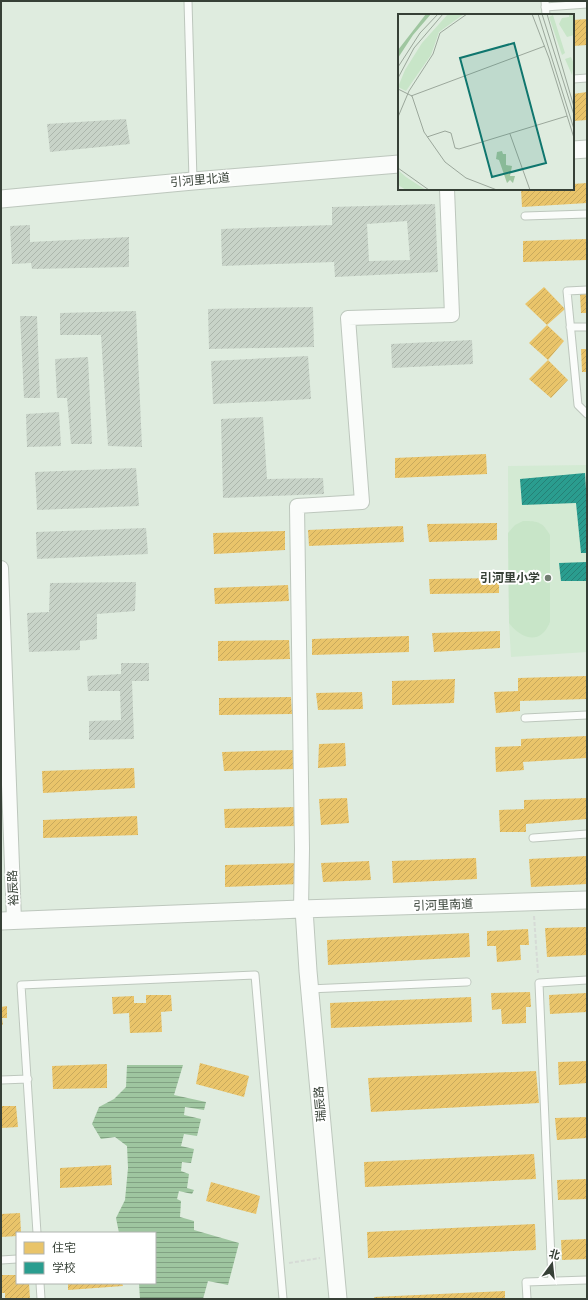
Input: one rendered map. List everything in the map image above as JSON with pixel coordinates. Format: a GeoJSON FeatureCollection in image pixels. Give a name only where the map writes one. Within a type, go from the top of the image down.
{"type":"FeatureCollection","features":[{"type":"Feature","properties":{"kind":"street"},"geometry":{"type":"LineString","coordinates":[[574,150],[587,149]]}},
{"type":"Feature","properties":{"kind":"street","name":"引河里北道"},"geometry":{"type":"LineString","coordinates":[[1,199],[398,164]]}},
{"type":"Feature","properties":{"kind":"street"},"geometry":{"type":"LineString","coordinates":[[301,909],[302,849],[297,506],[362,502],[348,318],[452,315],[447,190]]}},
{"type":"Feature","properties":{"kind":"street","name":"裕辰路"},"geometry":{"type":"LineString","coordinates":[[1,568],[7,920]]}},
{"type":"Feature","properties":{"kind":"street","name":"引河里南道"},"geometry":{"type":"LineString","coordinates":[[7,920],[587,900]]}},
{"type":"Feature","properties":{"kind":"street","name":"瑞辰路"},"geometry":{"type":"LineString","coordinates":[[301,909],[330,1299]]}},
{"type":"Feature","properties":{"kind":"street","name":"瑞辰路"},"geometry":{"type":"LineString","coordinates":[[307,989],[338,1299]]}},
{"type":"Feature","properties":{"kind":"lane"},"geometry":{"type":"LineString","coordinates":[[188,1],[193,181]]}},
{"type":"Feature","properties":{"kind":"lane"},"geometry":{"type":"LineString","coordinates":[[546,14],[545,4],[587,4]]}},
{"type":"Feature","properties":{"kind":"lane"},"geometry":{"type":"LineString","coordinates":[[574,79],[587,78]]}},
{"type":"Feature","properties":{"kind":"lane"},"geometry":{"type":"LineString","coordinates":[[524,216],[587,214]]}},
{"type":"Feature","properties":{"kind":"lane"},"geometry":{"type":"LineString","coordinates":[[587,290],[567,291],[578,405],[587,414]]}},
{"type":"Feature","properties":{"kind":"lane"},"geometry":{"type":"LineString","coordinates":[[570,328],[587,327]]}},
{"type":"Feature","properties":{"kind":"lane"},"geometry":{"type":"LineString","coordinates":[[525,718],[587,715]]}},
{"type":"Feature","properties":{"kind":"lane"},"geometry":{"type":"LineString","coordinates":[[533,838],[587,834]]}},
{"type":"Feature","properties":{"kind":"lane"},"geometry":{"type":"LineString","coordinates":[[37,1232],[21,985],[256,976],[283,1299]]}},
{"type":"Feature","properties":{"kind":"lane"},"geometry":{"type":"LineString","coordinates":[[552,1281],[539,983],[587,980]]}},
{"type":"Feature","properties":{"kind":"lane"},"geometry":{"type":"LineString","coordinates":[[307,989],[467,982]]}},
{"type":"Feature","properties":{"kind":"lane"},"geometry":{"type":"LineString","coordinates":[[1,1080],[28,1079]]}},
{"type":"Feature","properties":{"kind":"lane"},"geometry":{"type":"LineString","coordinates":[[1,1260],[16,1259]]}},
{"type":"Feature","properties":{"kind":"lane"},"geometry":{"type":"LineString","coordinates":[[527,1299],[526,1282],[587,1280]]}},
{"type":"Feature","properties":{"kind":"lane"},"geometry":{"type":"LineString","coordinates":[[40,1284],[41,1299]]}},
{"type":"Feature","properties":{"kind":"path"},"geometry":{"type":"LineString","coordinates":[[534,902],[539,983]]}},
{"type":"Feature","properties":{"kind":"path"},"geometry":{"type":"LineString","coordinates":[[280,1264],[326,1258]]}},
{"type":"Feature","properties":{"kind":"shaded area","name":"引河里小学"},"geometry":{"type":"Polygon","coordinates":[[[587,465],[587,652],[511,657],[509,623],[508,466],[587,465]]]}},
{"type":"Feature","properties":{"kind":"shaded area"},"geometry":{"type":"Polygon","coordinates":[[[523,521],[540,523],[545,527],[550,535],[550,622],[542,634],[531,638],[514,629],[509,623],[508,533],[515,525],[523,521]]]}},
{"type":"Feature","properties":{"kind":"shaded area"},"geometry":{"type":"Polygon","coordinates":[[[127,1065],[183,1065],[174,1095],[206,1102],[204,1110],[185,1107],[184,1115],[201,1119],[197,1136],[184,1134],[181,1146],[194,1149],[191,1163],[182,1162],[181,1171],[189,1174],[187,1188],[194,1190],[192,1194],[179,1191],[177,1199],[181,1201],[180,1217],[194,1221],[194,1230],[239,1243],[228,1285],[208,1281],[203,1299],[140,1299],[139,1284],[156,1284],[156,1232],[119,1232],[116,1218],[125,1200],[128,1168],[127,1146],[115,1137],[101,1139],[92,1124],[99,1107],[114,1099],[126,1087],[127,1065]]]}},
{"type":"Feature","properties":{"kind":"building: 住宅"},"geometry":{"type":"Polygon","coordinates":[[[587,19],[587,45],[574,46],[574,20],[587,19]]]}},
{"type":"Feature","properties":{"kind":"building: 住宅"},"geometry":{"type":"Polygon","coordinates":[[[587,92],[587,120],[574,121],[574,94],[587,92]]]}},
{"type":"Feature","properties":{"kind":"building: 住宅"},"geometry":{"type":"Polygon","coordinates":[[[587,183],[587,203],[522,207],[521,190],[574,190],[574,184],[587,183]]]}},
{"type":"Feature","properties":{"kind":"building: 住宅"},"geometry":{"type":"Polygon","coordinates":[[[587,239],[587,260],[523,262],[523,241],[587,239]]]}},
{"type":"Feature","properties":{"kind":"building: 住宅"},"geometry":{"type":"Polygon","coordinates":[[[544,287],[565,309],[547,325],[525,304],[544,287]]]}},
{"type":"Feature","properties":{"kind":"building: 住宅"},"geometry":{"type":"Polygon","coordinates":[[[580,294],[587,294],[587,313],[581,313],[580,294]]]}},
{"type":"Feature","properties":{"kind":"building: 住宅"},"geometry":{"type":"Polygon","coordinates":[[[547,325],[564,341],[548,360],[529,343],[547,325]]]}},
{"type":"Feature","properties":{"kind":"building: 住宅"},"geometry":{"type":"Polygon","coordinates":[[[581,349],[587,349],[587,372],[582,372],[581,349]]]}},
{"type":"Feature","properties":{"kind":"building: 住宅"},"geometry":{"type":"Polygon","coordinates":[[[548,360],[568,380],[551,398],[529,379],[548,360]]]}},
{"type":"Feature","properties":{"kind":"building: 住宅"},"geometry":{"type":"Polygon","coordinates":[[[486,454],[487,474],[395,478],[395,458],[486,454]]]}},
{"type":"Feature","properties":{"kind":"building: 住宅"},"geometry":{"type":"Polygon","coordinates":[[[497,523],[497,540],[429,542],[427,524],[497,523]]]}},
{"type":"Feature","properties":{"kind":"building: 住宅"},"geometry":{"type":"Polygon","coordinates":[[[403,526],[404,542],[309,546],[308,530],[403,526]]]}},
{"type":"Feature","properties":{"kind":"building: 住宅"},"geometry":{"type":"Polygon","coordinates":[[[285,531],[285,550],[214,554],[213,533],[285,531]]]}},
{"type":"Feature","properties":{"kind":"building: 住宅"},"geometry":{"type":"Polygon","coordinates":[[[499,578],[499,593],[430,594],[429,579],[499,578]]]}},
{"type":"Feature","properties":{"kind":"building: 住宅"},"geometry":{"type":"Polygon","coordinates":[[[288,585],[289,601],[215,604],[214,588],[288,585]]]}},
{"type":"Feature","properties":{"kind":"building: 住宅"},"geometry":{"type":"Polygon","coordinates":[[[500,631],[500,648],[434,652],[432,633],[500,631]]]}},
{"type":"Feature","properties":{"kind":"building: 住宅"},"geometry":{"type":"Polygon","coordinates":[[[409,636],[409,652],[312,655],[312,639],[409,636]]]}},
{"type":"Feature","properties":{"kind":"building: 住宅"},"geometry":{"type":"Polygon","coordinates":[[[289,640],[290,659],[218,661],[218,641],[289,640]]]}},
{"type":"Feature","properties":{"kind":"building: 住宅"},"geometry":{"type":"Polygon","coordinates":[[[587,676],[587,699],[520,701],[520,711],[496,713],[494,692],[518,691],[518,678],[587,676]]]}},
{"type":"Feature","properties":{"kind":"building: 住宅"},"geometry":{"type":"Polygon","coordinates":[[[455,679],[454,703],[392,705],[392,681],[455,679]]]}},
{"type":"Feature","properties":{"kind":"building: 住宅"},"geometry":{"type":"Polygon","coordinates":[[[362,692],[363,709],[318,710],[316,693],[362,692]]]}},
{"type":"Feature","properties":{"kind":"building: 住宅"},"geometry":{"type":"Polygon","coordinates":[[[291,697],[292,714],[219,715],[219,698],[291,697]]]}},
{"type":"Feature","properties":{"kind":"building: 住宅"},"geometry":{"type":"Polygon","coordinates":[[[587,736],[587,758],[523,762],[524,770],[496,772],[495,747],[521,746],[521,739],[587,736]]]}},
{"type":"Feature","properties":{"kind":"building: 住宅"},"geometry":{"type":"Polygon","coordinates":[[[345,743],[346,766],[318,768],[319,744],[345,743]]]}},
{"type":"Feature","properties":{"kind":"building: 住宅"},"geometry":{"type":"Polygon","coordinates":[[[293,750],[294,769],[224,771],[222,752],[293,750]]]}},
{"type":"Feature","properties":{"kind":"building: 住宅"},"geometry":{"type":"Polygon","coordinates":[[[134,768],[135,788],[43,793],[42,771],[134,768]]]}},
{"type":"Feature","properties":{"kind":"building: 住宅"},"geometry":{"type":"Polygon","coordinates":[[[347,798],[349,823],[321,825],[319,799],[347,798]]]}},
{"type":"Feature","properties":{"kind":"building: 住宅"},"geometry":{"type":"Polygon","coordinates":[[[587,798],[587,819],[526,824],[526,832],[500,832],[499,810],[524,809],[524,800],[587,798]]]}},
{"type":"Feature","properties":{"kind":"building: 住宅"},"geometry":{"type":"Polygon","coordinates":[[[295,807],[296,826],[225,828],[224,809],[295,807]]]}},
{"type":"Feature","properties":{"kind":"building: 住宅"},"geometry":{"type":"Polygon","coordinates":[[[137,816],[138,835],[43,838],[43,820],[137,816]]]}},
{"type":"Feature","properties":{"kind":"building: 住宅"},"geometry":{"type":"Polygon","coordinates":[[[587,856],[587,884],[531,887],[529,859],[587,856]]]}},
{"type":"Feature","properties":{"kind":"building: 住宅"},"geometry":{"type":"Polygon","coordinates":[[[476,858],[477,879],[393,883],[392,861],[476,858]]]}},
{"type":"Feature","properties":{"kind":"building: 住宅"},"geometry":{"type":"Polygon","coordinates":[[[369,861],[371,880],[323,882],[321,863],[369,861]]]}},
{"type":"Feature","properties":{"kind":"building: 住宅"},"geometry":{"type":"Polygon","coordinates":[[[298,863],[299,884],[225,887],[225,865],[298,863]]]}},
{"type":"Feature","properties":{"kind":"building: 住宅"},"geometry":{"type":"Polygon","coordinates":[[[587,927],[587,955],[547,957],[545,928],[587,927]]]}},
{"type":"Feature","properties":{"kind":"building: 住宅"},"geometry":{"type":"Polygon","coordinates":[[[528,929],[529,945],[520,945],[521,960],[497,962],[496,946],[487,946],[487,931],[528,929]]]}},
{"type":"Feature","properties":{"kind":"building: 住宅"},"geometry":{"type":"Polygon","coordinates":[[[469,933],[470,957],[328,965],[327,940],[469,933]]]}},
{"type":"Feature","properties":{"kind":"building: 住宅"},"geometry":{"type":"Polygon","coordinates":[[[530,992],[531,1007],[526,1007],[526,1023],[502,1024],[501,1009],[492,1010],[491,993],[530,992]]]}},
{"type":"Feature","properties":{"kind":"building: 住宅"},"geometry":{"type":"Polygon","coordinates":[[[587,993],[587,1012],[550,1014],[549,995],[587,993]]]}},
{"type":"Feature","properties":{"kind":"building: 住宅"},"geometry":{"type":"Polygon","coordinates":[[[146,995],[171,995],[172,1011],[161,1012],[162,1032],[130,1033],[129,1013],[113,1014],[112,997],[134,996],[134,1003],[146,1003],[146,995]]]}},
{"type":"Feature","properties":{"kind":"building: 住宅"},"geometry":{"type":"Polygon","coordinates":[[[471,997],[472,1022],[331,1028],[330,1003],[471,997]]]}},
{"type":"Feature","properties":{"kind":"building: 住宅"},"geometry":{"type":"Polygon","coordinates":[[[7,1006],[7,1018],[2,1018],[3,1025],[1,1024],[1,1007],[7,1006]]]}},
{"type":"Feature","properties":{"kind":"building: 住宅"},"geometry":{"type":"Polygon","coordinates":[[[587,1061],[587,1083],[559,1085],[558,1062],[587,1061]]]}},
{"type":"Feature","properties":{"kind":"building: 住宅"},"geometry":{"type":"Polygon","coordinates":[[[200,1063],[249,1076],[244,1097],[196,1084],[200,1063]]]}},
{"type":"Feature","properties":{"kind":"building: 住宅"},"geometry":{"type":"Polygon","coordinates":[[[107,1064],[107,1088],[53,1089],[52,1066],[107,1064]]]}},
{"type":"Feature","properties":{"kind":"building: 住宅"},"geometry":{"type":"Polygon","coordinates":[[[536,1071],[539,1103],[371,1112],[368,1078],[536,1071]]]}},
{"type":"Feature","properties":{"kind":"building: 住宅"},"geometry":{"type":"Polygon","coordinates":[[[1,1106],[16,1106],[18,1127],[1,1128],[1,1106]]]}},
{"type":"Feature","properties":{"kind":"building: 住宅"},"geometry":{"type":"Polygon","coordinates":[[[587,1117],[587,1138],[557,1140],[555,1118],[587,1117]]]}},
{"type":"Feature","properties":{"kind":"building: 住宅"},"geometry":{"type":"Polygon","coordinates":[[[534,1154],[536,1179],[365,1187],[364,1162],[534,1154]]]}},
{"type":"Feature","properties":{"kind":"building: 住宅"},"geometry":{"type":"Polygon","coordinates":[[[111,1165],[112,1185],[60,1188],[60,1168],[111,1165]]]}},
{"type":"Feature","properties":{"kind":"building: 住宅"},"geometry":{"type":"Polygon","coordinates":[[[587,1179],[587,1199],[558,1200],[557,1180],[587,1179]]]}},
{"type":"Feature","properties":{"kind":"building: 住宅"},"geometry":{"type":"Polygon","coordinates":[[[211,1182],[260,1196],[256,1214],[206,1201],[211,1182]]]}},
{"type":"Feature","properties":{"kind":"building: 住宅"},"geometry":{"type":"Polygon","coordinates":[[[20,1213],[21,1232],[16,1232],[16,1236],[1,1237],[1,1214],[20,1213]]]}},
{"type":"Feature","properties":{"kind":"building: 住宅"},"geometry":{"type":"Polygon","coordinates":[[[535,1224],[536,1250],[368,1258],[367,1232],[535,1224]]]}},
{"type":"Feature","properties":{"kind":"building: 住宅"},"geometry":{"type":"Polygon","coordinates":[[[587,1239],[587,1259],[562,1260],[561,1240],[587,1239]]]}},
{"type":"Feature","properties":{"kind":"building: 住宅"},"geometry":{"type":"Polygon","coordinates":[[[1,1275],[16,1275],[16,1284],[29,1284],[30,1299],[5,1299],[5,1293],[1,1293],[1,1275]]]}},
{"type":"Feature","properties":{"kind":"building: 住宅"},"geometry":{"type":"Polygon","coordinates":[[[68,1284],[122,1284],[123,1286],[68,1290],[68,1284]]]}},
{"type":"Feature","properties":{"kind":"building: 住宅"},"geometry":{"type":"Polygon","coordinates":[[[505,1291],[505,1299],[375,1299],[374,1297],[505,1291]]]}},
{"type":"Feature","properties":{"kind":"building: 学校"},"geometry":{"type":"Polygon","coordinates":[[[585,473],[587,489],[587,553],[581,553],[576,503],[522,505],[520,479],[585,473]]]}},
{"type":"Feature","properties":{"kind":"building: 学校"},"geometry":{"type":"Polygon","coordinates":[[[587,562],[587,581],[561,581],[559,563],[587,562]]]}},
{"type":"Feature","properties":{"kind":"building: 其他"},"geometry":{"type":"Polygon","coordinates":[[[126,119],[130,144],[50,152],[47,124],[126,119]]]}},
{"type":"Feature","properties":{"kind":"building: 其他"},"geometry":{"type":"Polygon","coordinates":[[[435,204],[438,272],[335,277],[334,262],[222,266],[221,229],[332,225],[332,207],[435,204]],[[407,221],[367,224],[369,261],[410,260],[407,221]]]}},
{"type":"Feature","properties":{"kind":"building: 其他"},"geometry":{"type":"Polygon","coordinates":[[[30,225],[30,242],[129,237],[129,267],[32,269],[31,263],[12,264],[10,226],[30,225]]]}},
{"type":"Feature","properties":{"kind":"building: 其他"},"geometry":{"type":"Polygon","coordinates":[[[313,307],[314,347],[209,349],[208,309],[313,307]]]}},
{"type":"Feature","properties":{"kind":"building: 其他"},"geometry":{"type":"Polygon","coordinates":[[[136,311],[142,447],[108,446],[101,335],[60,335],[60,313],[136,311]]]}},
{"type":"Feature","properties":{"kind":"building: 其他"},"geometry":{"type":"Polygon","coordinates":[[[20,316],[37,316],[40,398],[24,398],[20,316]]]}},
{"type":"Feature","properties":{"kind":"building: 其他"},"geometry":{"type":"Polygon","coordinates":[[[472,340],[473,364],[392,368],[391,344],[472,340]]]}},
{"type":"Feature","properties":{"kind":"building: 其他"},"geometry":{"type":"Polygon","coordinates":[[[308,356],[311,399],[213,404],[211,361],[308,356]]]}},
{"type":"Feature","properties":{"kind":"building: 其他"},"geometry":{"type":"Polygon","coordinates":[[[88,357],[92,444],[71,444],[67,398],[57,398],[55,359],[88,357]]]}},
{"type":"Feature","properties":{"kind":"building: 其他"},"geometry":{"type":"Polygon","coordinates":[[[59,412],[61,446],[27,447],[26,414],[59,412]]]}},
{"type":"Feature","properties":{"kind":"building: 其他"},"geometry":{"type":"Polygon","coordinates":[[[263,417],[267,479],[323,478],[324,494],[223,498],[221,419],[263,417]]]}},
{"type":"Feature","properties":{"kind":"building: 其他"},"geometry":{"type":"Polygon","coordinates":[[[136,468],[139,506],[37,510],[35,472],[136,468]]]}},
{"type":"Feature","properties":{"kind":"building: 其他"},"geometry":{"type":"Polygon","coordinates":[[[146,528],[148,554],[37,559],[36,532],[146,528]]]}},
{"type":"Feature","properties":{"kind":"building: 其他"},"geometry":{"type":"Polygon","coordinates":[[[136,582],[135,611],[97,614],[97,639],[80,641],[80,650],[29,652],[27,613],[49,612],[50,583],[136,582]]]}},
{"type":"Feature","properties":{"kind":"building: 其他"},"geometry":{"type":"Polygon","coordinates":[[[121,663],[149,663],[149,681],[132,681],[134,739],[89,740],[89,721],[121,720],[120,691],[88,691],[87,676],[121,674],[121,663]]]}},
{"type":"Feature","properties":{"kind":"place","name":"引河里小学"},"geometry":{"type":"Point","coordinates":[548,578]}}]}
